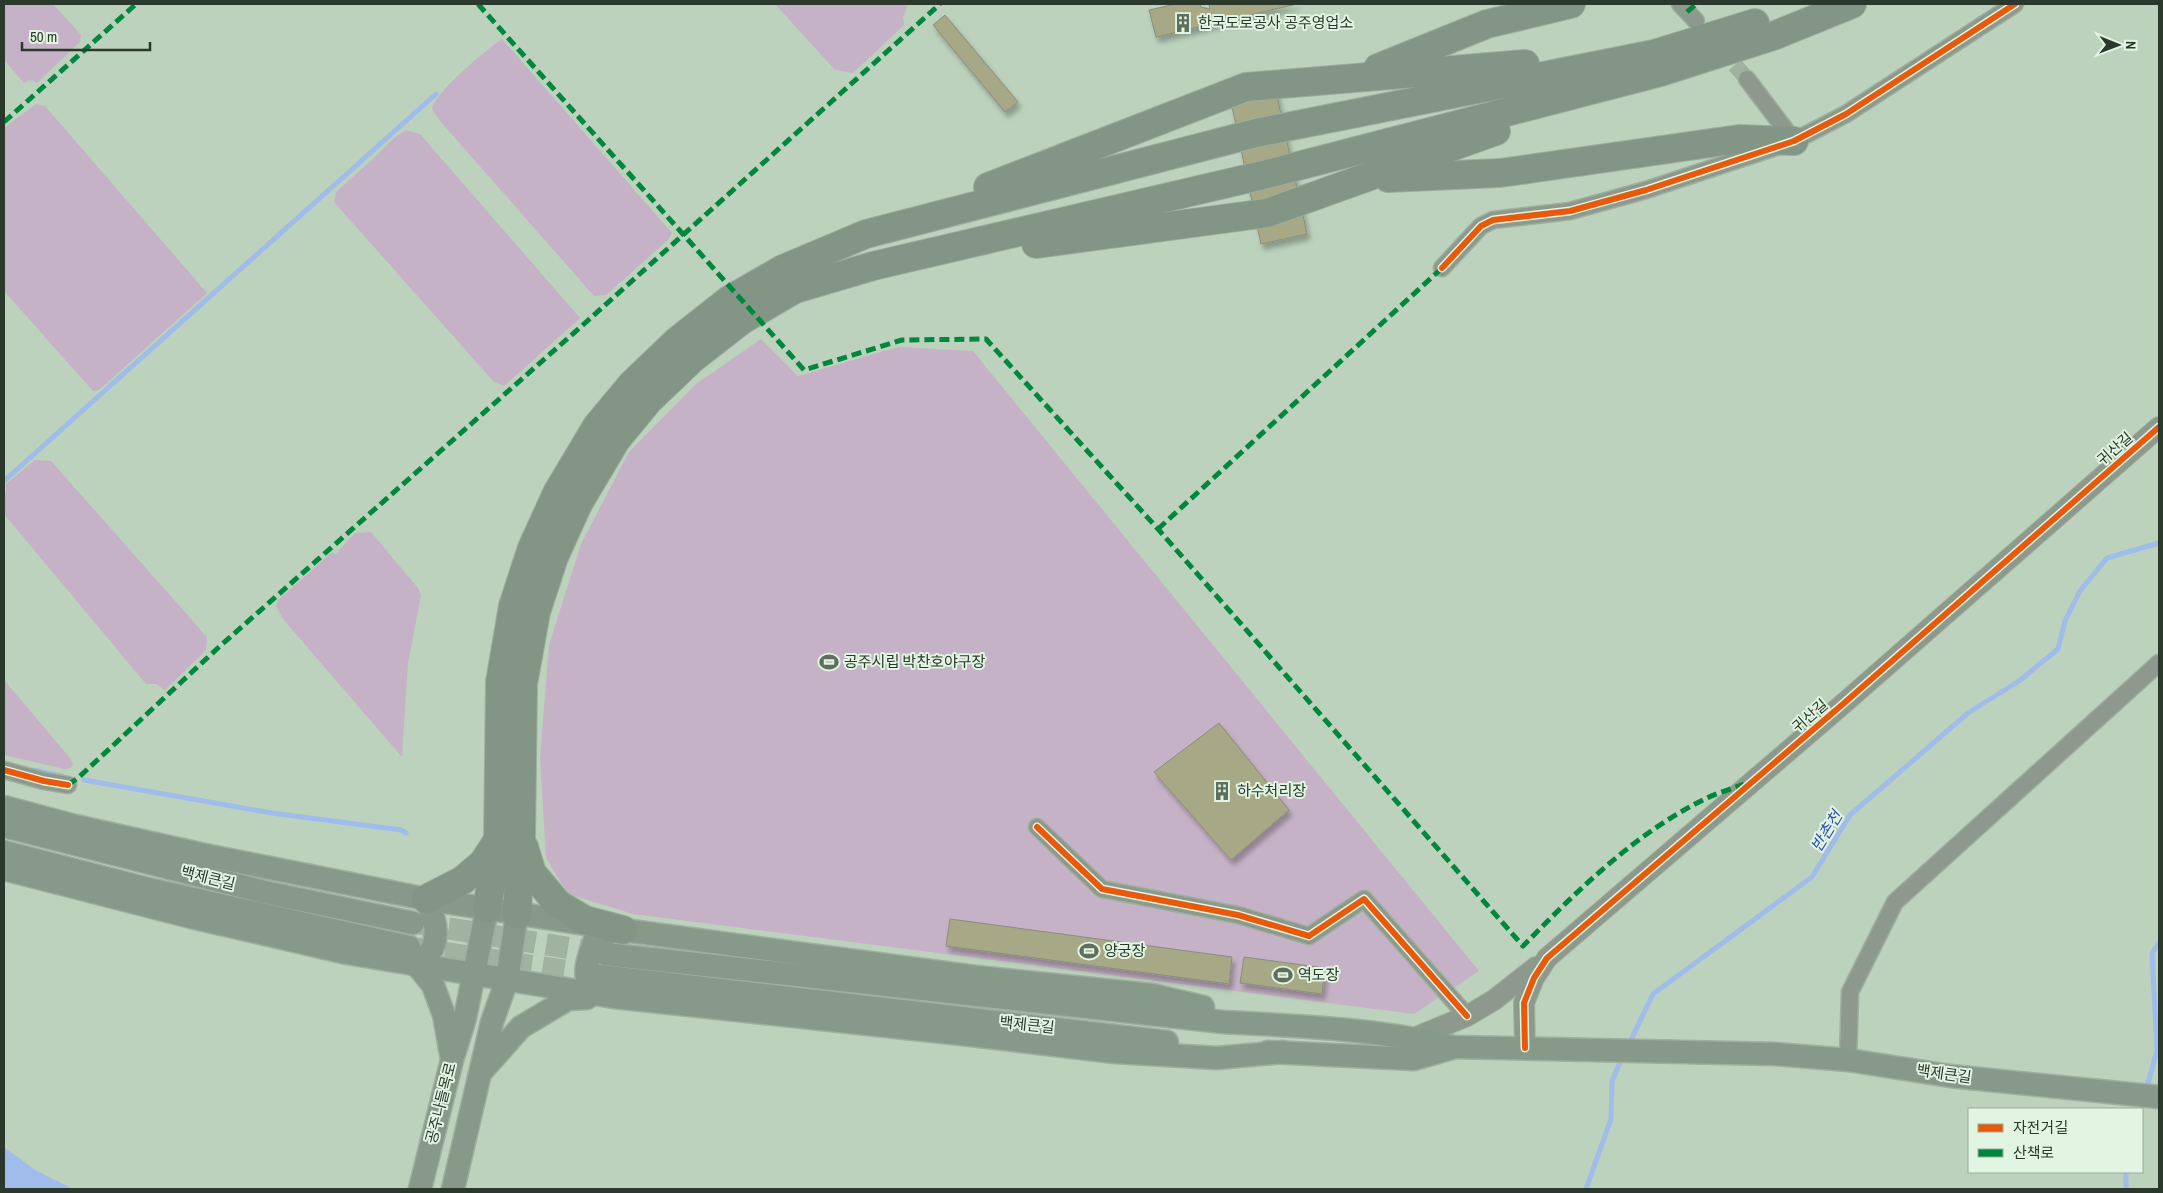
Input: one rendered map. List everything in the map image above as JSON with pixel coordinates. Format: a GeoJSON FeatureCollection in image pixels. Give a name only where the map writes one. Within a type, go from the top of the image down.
{"type":"FeatureCollection","features":[{"type":"Feature","properties":{"kind":"highway"},"geometry":{"type":"LineString","coordinates":[[1352,78],[1487,24],[1571,4]]}},
{"type":"Feature","properties":{"kind":"highway"},"geometry":{"type":"LineString","coordinates":[[873,266],[1267,213],[1359,180],[1657,63],[1748,25],[1808,4]]}},
{"type":"Feature","properties":{"kind":"highway"},"geometry":{"type":"LineString","coordinates":[[487,909],[510,840],[523,684],[536,612],[554,557],[578,504],[616,440],[649,400],[692,359],[742,320],[795,289],[873,266],[1263,175],[1657,63],[1773,36],[1852,4]]}},
{"type":"Feature","properties":{"kind":"highway"},"geometry":{"type":"LineString","coordinates":[[517,914],[510,840],[500,682],[513,606],[532,548],[557,493],[597,426],[632,384],[676,341],[729,300],[783,269],[866,234],[1246,87],[1352,78],[1657,63]]}},
{"type":"Feature","properties":{"kind":"highway"},"geometry":{"type":"LineString","coordinates":[[866,234],[1256,133],[1657,63]]}},
{"type":"Feature","properties":{"kind":"highway"},"geometry":{"type":"LineString","coordinates":[[1359,180],[1500,173],[1738,139],[1794,141]]}},
{"type":"Feature","properties":{"kind":"highway"},"geometry":{"type":"LineString","coordinates":[[426,899],[463,880],[510,840]]}},
{"type":"Feature","properties":{"kind":"highway"},"geometry":{"type":"LineString","coordinates":[[510,840],[532,872],[558,904],[585,920],[623,930]]}},
{"type":"Feature","properties":{"kind":"main road"},"geometry":{"type":"LineString","coordinates":[[4,807],[75,826],[200,854],[426,899],[623,930],[976,977],[1152,995],[1280,1025]]}},
{"type":"Feature","properties":{"kind":"main road","name":"백제큰길"},"geometry":{"type":"LineString","coordinates":[[4,826],[264,892],[413,923]]}},
{"type":"Feature","properties":{"kind":"main road","name":"백제큰길"},"geometry":{"type":"LineString","coordinates":[[4,852],[412,956]]}},
{"type":"Feature","properties":{"kind":"main road"},"geometry":{"type":"LineString","coordinates":[[4,869],[191,917],[347,952],[427,958],[434,943],[435,916],[426,899]]}},
{"type":"Feature","properties":{"kind":"main road","name":"공주나들목로"},"geometry":{"type":"LineString","coordinates":[[420,1189],[452,1060],[454,1016],[474,975],[487,909]]}},
{"type":"Feature","properties":{"kind":"main road","name":"공주나들목로"},"geometry":{"type":"LineString","coordinates":[[453,1189],[492,1022],[507,980],[517,914]]}},
{"type":"Feature","properties":{"kind":"main road"},"geometry":{"type":"LineString","coordinates":[[614,997],[592,989],[586,982],[587,968],[595,939],[602,935],[623,930]]}},
{"type":"Feature","properties":{"kind":"main road","name":"백제큰길"},"geometry":{"type":"LineString","coordinates":[[604,954],[1223,1022],[1280,1025],[1414,1038],[1453,1047],[1775,1054],[1848,1060],[1950,1076],[2159,1097]]}},
{"type":"Feature","properties":{"kind":"main road"},"geometry":{"type":"LineString","coordinates":[[412,956],[474,975],[614,997],[1115,1052],[1217,1058],[1283,1052]]}},
{"type":"Feature","properties":{"kind":"main road"},"geometry":{"type":"LineString","coordinates":[[412,956],[454,1016]]}},
{"type":"Feature","properties":{"kind":"main road","name":"백제큰길"},"geometry":{"type":"LineString","coordinates":[[600,976],[1106,1034],[1218,1049],[1414,1059],[1453,1047]]}},
{"type":"Feature","properties":{"kind":"main road"},"geometry":{"type":"LineString","coordinates":[[481,1071],[521,1027],[568,999],[614,997]]}},
{"type":"Feature","properties":{"kind":"street"},"geometry":{"type":"LineString","coordinates":[[1680,4],[1696,21]]}},
{"type":"Feature","properties":{"kind":"street"},"geometry":{"type":"LineString","coordinates":[[1442,268],[1482,226],[1493,220],[1570,211],[1646,190],[1794,141],[1846,114],[2015,4]]}},
{"type":"Feature","properties":{"kind":"street"},"geometry":{"type":"LineString","coordinates":[[1747,79],[1794,141]]}},
{"type":"Feature","properties":{"kind":"street","name":"귀산길"},"geometry":{"type":"LineString","coordinates":[[1525,1048],[1524,1003],[1534,978],[1548,958],[1843,704],[2159,427]]}},
{"type":"Feature","properties":{"kind":"street"},"geometry":{"type":"LineString","coordinates":[[1848,1060],[1850,992],[1895,902],[2159,663]]}},
{"type":"Feature","properties":{"kind":"street"},"geometry":{"type":"LineString","coordinates":[[4,770],[44,781],[68,785]]}},
{"type":"Feature","properties":{"kind":"street"},"geometry":{"type":"LineString","coordinates":[[1037,827],[1102,889],[1238,915],[1309,936],[1364,899],[1467,1016]]}},
{"type":"Feature","properties":{"kind":"street"},"geometry":{"type":"LineString","coordinates":[[1414,1038],[1467,1016],[1508,990],[1548,958]]}},
{"type":"Feature","properties":{"kind":"shaded area"},"geometry":{"type":"Polygon","coordinates":[[[4,4],[53,4],[81,35],[80,42],[37,83],[30,80],[24,83],[4,60],[4,4]]]}},
{"type":"Feature","properties":{"kind":"shaded area"},"geometry":{"type":"Polygon","coordinates":[[[775,4],[904,4],[907,7],[903,17],[904,25],[853,73],[835,70],[775,4]]]}},
{"type":"Feature","properties":{"kind":"shaded area"},"geometry":{"type":"Polygon","coordinates":[[[502,39],[672,233],[668,240],[606,295],[594,296],[440,121],[432,109],[435,102],[451,82],[502,39]]]}},
{"type":"Feature","properties":{"kind":"shaded area"},"geometry":{"type":"Polygon","coordinates":[[[36,104],[45,106],[207,293],[99,390],[93,391],[4,291],[5,127],[36,104]]]}},
{"type":"Feature","properties":{"kind":"shaded area"},"geometry":{"type":"Polygon","coordinates":[[[406,130],[420,134],[580,318],[504,386],[494,382],[334,202],[336,192],[394,138],[406,130]]]}},
{"type":"Feature","properties":{"kind":"shaded area"},"geometry":{"type":"Polygon","coordinates":[[[761,339],[798,376],[898,347],[973,351],[1479,971],[1414,1014],[633,914],[568,894],[546,858],[540,758],[549,645],[581,544],[629,452],[696,384],[761,339]]]}},
{"type":"Feature","properties":{"kind":"shaded area"},"geometry":{"type":"Polygon","coordinates":[[[35,460],[51,461],[207,637],[206,650],[165,690],[156,684],[146,684],[4,514],[6,484],[35,460]]]}},
{"type":"Feature","properties":{"kind":"shaded area"},"geometry":{"type":"Polygon","coordinates":[[[371,532],[418,588],[421,595],[408,663],[402,757],[283,619],[276,606],[278,600],[332,552],[336,554],[355,533],[371,532]]]}},
{"type":"Feature","properties":{"kind":"shaded area"},"geometry":{"type":"Polygon","coordinates":[[[4,680],[70,758],[73,763],[71,768],[64,769],[4,755],[4,680]]]}},
{"type":"Feature","properties":{"kind":"water"},"geometry":{"type":"Polygon","coordinates":[[[4,1147],[35,1170],[73,1189],[4,1189],[4,1147]]]}},
{"type":"Feature","properties":{"kind":"building","name":"한국도로공사 공주영업소"},"geometry":{"type":"Polygon","coordinates":[[[1176,4],[1200,4],[1201,7],[1210,9],[1209,4],[1297,4],[1156,37],[1149,10],[1176,4]]]}},
{"type":"Feature","properties":{"kind":"building"},"geometry":{"type":"Polygon","coordinates":[[[945,15],[1018,102],[1005,112],[933,25],[945,15]]]}},
{"type":"Feature","properties":{"kind":"building"},"geometry":{"type":"Polygon","coordinates":[[[1272,73],[1307,234],[1261,244],[1227,83],[1272,73]]]}},
{"type":"Feature","properties":{"kind":"building","name":"하수처리장"},"geometry":{"type":"Polygon","coordinates":[[[1219,723],[1289,810],[1231,860],[1154,772],[1219,723]]]}},
{"type":"Feature","properties":{"kind":"building","name":"양궁장"},"geometry":{"type":"Polygon","coordinates":[[[950,919],[1232,957],[1229,984],[946,946],[950,919]]]}},
{"type":"Feature","properties":{"kind":"building","name":"역도장"},"geometry":{"type":"Polygon","coordinates":[[[1244,957],[1325,968],[1322,994],[1240,983],[1244,957]]]}},
{"type":"Feature","properties":{"kind":"waterway"},"geometry":{"type":"LineString","coordinates":[[4,481],[436,94]]}},
{"type":"Feature","properties":{"kind":"waterway","name":"반촌천"},"geometry":{"type":"LineString","coordinates":[[1629,1044],[1653,994],[1812,877],[1850,815],[1968,713],[2019,681],[2058,649],[2065,621],[2080,591],[2107,558],[2159,543]]}},
{"type":"Feature","properties":{"kind":"waterway"},"geometry":{"type":"LineString","coordinates":[[33,770],[62,776]]}},
{"type":"Feature","properties":{"kind":"waterway"},"geometry":{"type":"LineString","coordinates":[[84,780],[272,813],[401,830],[406,833]]}},
{"type":"Feature","properties":{"kind":"waterway"},"geometry":{"type":"LineString","coordinates":[[2146,1091],[2157,1050],[2152,953],[2159,943]]}},
{"type":"Feature","properties":{"kind":"waterway","name":"반촌천"},"geometry":{"type":"LineString","coordinates":[[1586,1189],[1611,1119],[1612,1081],[1623,1056]]}},
{"type":"Feature","properties":{"kind":"waterway"},"geometry":{"type":"LineString","coordinates":[[2126,1173],[2126,1189]]}},
{"type":"Feature","properties":{"kind":"tunnel"},"geometry":{"type":"LineString","coordinates":[[1719,47],[1747,79]]}},
{"type":"Feature","properties":{"kind":"tunnel"},"geometry":{"type":"LineString","coordinates":[[416,923],[605,954]]}},
{"type":"Feature","properties":{"kind":"tunnel"},"geometry":{"type":"LineString","coordinates":[[412,948],[600,976]]}},
{"type":"Feature","properties":{"kind":"marked path"},"geometry":{"type":"LineString","coordinates":[[4,122],[136,4]]}},
{"type":"Feature","properties":{"kind":"marked path"},"geometry":{"type":"LineString","coordinates":[[478,4],[804,370],[902,340],[986,339],[1158,529],[1523,946],[1586,884],[1631,846],[1679,813],[1710,797],[1744,784]]}},
{"type":"Feature","properties":{"kind":"marked path"},"geometry":{"type":"LineString","coordinates":[[68,785],[78,778],[219,647],[584,324],[940,4]]}},
{"type":"Feature","properties":{"kind":"marked path"},"geometry":{"type":"LineString","coordinates":[[1687,12],[1696,4]]}},
{"type":"Feature","properties":{"kind":"marked path"},"geometry":{"type":"LineString","coordinates":[[1158,529],[1442,268]]}},
{"type":"Feature","properties":{"kind":"cycle path"},"geometry":{"type":"LineString","coordinates":[[1442,268],[1481,226],[1493,220],[1570,211],[1646,190],[1794,141],[1846,114],[2015,4]]}},
{"type":"Feature","properties":{"kind":"cycle path"},"geometry":{"type":"LineString","coordinates":[[1525,1048],[1524,1003],[1534,978],[1547,958],[1843,704],[2159,427]]}},
{"type":"Feature","properties":{"kind":"cycle path"},"geometry":{"type":"LineString","coordinates":[[4,770],[44,781],[68,785]]}},
{"type":"Feature","properties":{"kind":"cycle path"},"geometry":{"type":"LineString","coordinates":[[1037,827],[1102,889],[1238,915],[1309,936],[1364,899],[1467,1016]]}},
{"type":"Feature","properties":{"kind":"place","name":"한국도로공사 공주영업소"},"geometry":{"type":"Point","coordinates":[1183,23]}},
{"type":"Feature","properties":{"kind":"place","name":"공주시립 박찬호야구장"},"geometry":{"type":"Point","coordinates":[829,662]}},
{"type":"Feature","properties":{"kind":"place","name":"하수처리장"},"geometry":{"type":"Point","coordinates":[1222,791]}},
{"type":"Feature","properties":{"kind":"place","name":"양궁장"},"geometry":{"type":"Point","coordinates":[1089,951]}},
{"type":"Feature","properties":{"kind":"place","name":"역도장"},"geometry":{"type":"Point","coordinates":[1283,975]}}]}
